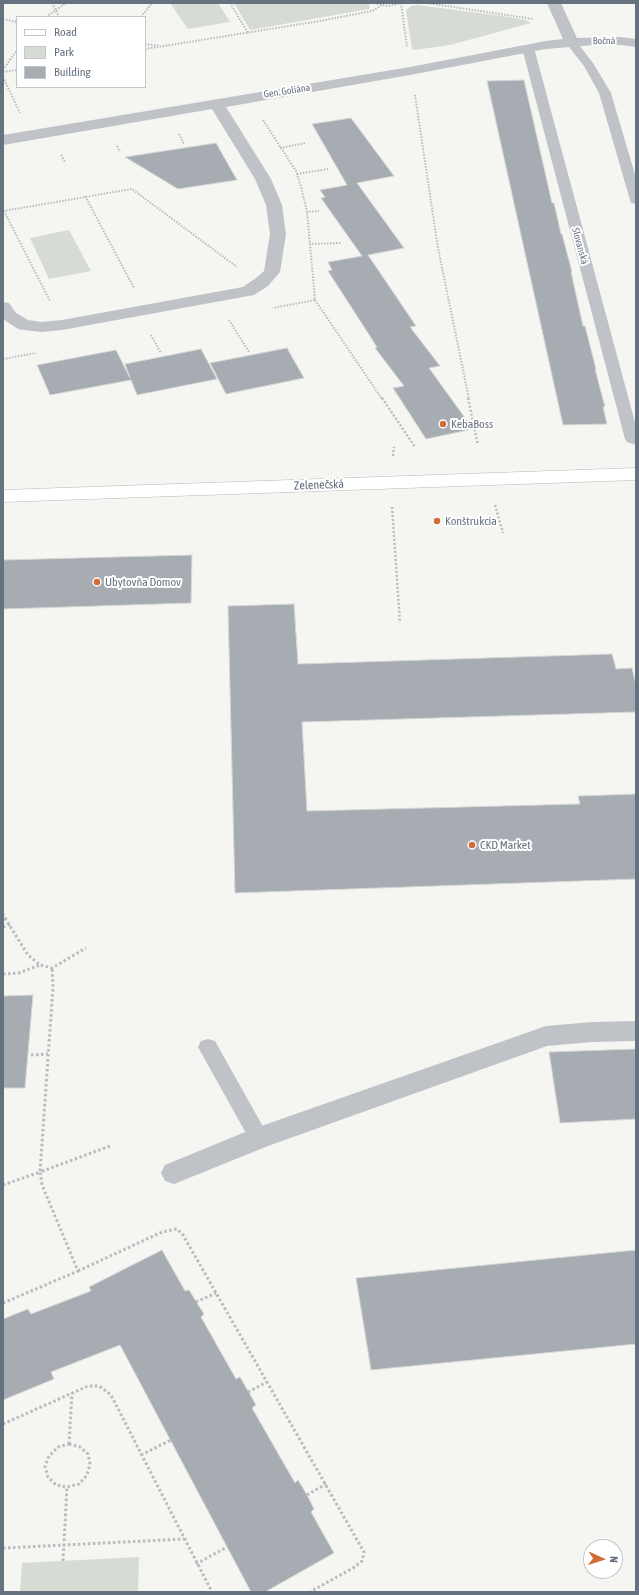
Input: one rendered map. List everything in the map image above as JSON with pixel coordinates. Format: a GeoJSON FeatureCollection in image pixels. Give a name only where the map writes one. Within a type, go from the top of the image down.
{"type":"FeatureCollection","features":[{"type":"Feature","properties":{"kind":"street"},"geometry":{"type":"LineString","coordinates":[[554,3],[572,43]]}},
{"type":"Feature","properties":{"kind":"street","name":"Bočná"},"geometry":{"type":"LineString","coordinates":[[572,43],[621,41],[636,43]]}},
{"type":"Feature","properties":{"kind":"street","name":"Gen. Goliána"},"geometry":{"type":"LineString","coordinates":[[3,140],[410,71],[528,48],[572,43]]}},
{"type":"Feature","properties":{"kind":"street"},"geometry":{"type":"LineString","coordinates":[[3,307],[10,316],[24,325],[41,327],[62,325],[248,291],[260,284],[272,272],[275,260],[278,234],[274,205],[263,179],[216,103]]}},
{"type":"Feature","properties":{"kind":"street","name":"Zelenečská"},"geometry":{"type":"LineString","coordinates":[[3,496],[636,474]]}},
{"type":"Feature","properties":{"kind":"street"},"geometry":{"type":"LineString","coordinates":[[174,1174],[259,1138],[546,1036],[592,1032],[636,1031]]}},
{"type":"Feature","properties":{"kind":"lane"},"geometry":{"type":"LineString","coordinates":[[572,43],[589,65],[605,93],[636,200]]}},
{"type":"Feature","properties":{"kind":"lane","name":"Slovanská"},"geometry":{"type":"LineString","coordinates":[[528,48],[632,439],[636,441]]}},
{"type":"Feature","properties":{"kind":"lane"},"geometry":{"type":"LineString","coordinates":[[208,1047],[259,1138]]}},
{"type":"Feature","properties":{"kind":"path"},"geometry":{"type":"LineString","coordinates":[[52,3],[58,16]]}},
{"type":"Feature","properties":{"kind":"path"},"geometry":{"type":"LineString","coordinates":[[47,16],[55,9],[66,3]]}},
{"type":"Feature","properties":{"kind":"path"},"geometry":{"type":"LineString","coordinates":[[142,16],[152,3]]}},
{"type":"Feature","properties":{"kind":"path"},"geometry":{"type":"LineString","coordinates":[[230,3],[248,33]]}},
{"type":"Feature","properties":{"kind":"path"},"geometry":{"type":"LineString","coordinates":[[374,3],[389,6],[401,3],[410,71],[415,91],[438,248],[478,445]]}},
{"type":"Feature","properties":{"kind":"path"},"geometry":{"type":"LineString","coordinates":[[427,3],[535,20]]}},
{"type":"Feature","properties":{"kind":"path"},"geometry":{"type":"LineString","coordinates":[[146,49],[248,33],[372,11],[382,5]]}},
{"type":"Feature","properties":{"kind":"path"},"geometry":{"type":"LineString","coordinates":[[3,19],[16,22]]}},
{"type":"Feature","properties":{"kind":"path"},"geometry":{"type":"LineString","coordinates":[[146,44],[162,46]]}},
{"type":"Feature","properties":{"kind":"path"},"geometry":{"type":"LineString","coordinates":[[3,71],[16,52]]}},
{"type":"Feature","properties":{"kind":"path"},"geometry":{"type":"LineString","coordinates":[[3,71],[16,70]]}},
{"type":"Feature","properties":{"kind":"path"},"geometry":{"type":"LineString","coordinates":[[3,77],[31,135]]}},
{"type":"Feature","properties":{"kind":"path"},"geometry":{"type":"LineString","coordinates":[[3,87],[8,87]]}},
{"type":"Feature","properties":{"kind":"path"},"geometry":{"type":"LineString","coordinates":[[177,130],[184,144]]}},
{"type":"Feature","properties":{"kind":"path"},"geometry":{"type":"LineString","coordinates":[[280,148],[306,143]]}},
{"type":"Feature","properties":{"kind":"path"},"geometry":{"type":"LineString","coordinates":[[297,174],[328,168]]}},
{"type":"Feature","properties":{"kind":"path"},"geometry":{"type":"LineString","coordinates":[[62,325],[4,211],[132,189],[260,284]]}},
{"type":"Feature","properties":{"kind":"path"},"geometry":{"type":"LineString","coordinates":[[85,196],[145,310]]}},
{"type":"Feature","properties":{"kind":"path"},"geometry":{"type":"LineString","coordinates":[[306,212],[319,211]]}},
{"type":"Feature","properties":{"kind":"path"},"geometry":{"type":"LineString","coordinates":[[309,244],[341,243]]}},
{"type":"Feature","properties":{"kind":"path"},"geometry":{"type":"LineString","coordinates":[[315,300],[415,447]]}},
{"type":"Feature","properties":{"kind":"path"},"geometry":{"type":"LineString","coordinates":[[227,317],[249,352]]}},
{"type":"Feature","properties":{"kind":"path"},"geometry":{"type":"LineString","coordinates":[[149,332],[161,353]]}},
{"type":"Feature","properties":{"kind":"path"},"geometry":{"type":"LineString","coordinates":[[394,447],[393,536],[400,623]]}},
{"type":"Feature","properties":{"kind":"path"},"geometry":{"type":"LineString","coordinates":[[495,505],[503,533]]}},
{"type":"Feature","properties":{"kind":"path"},"geometry":{"type":"LineString","coordinates":[[3,914],[28,955],[40,965],[52,968],[86,948]]}},
{"type":"Feature","properties":{"kind":"path"},"geometry":{"type":"LineString","coordinates":[[3,927],[10,924]]}},
{"type":"Feature","properties":{"kind":"path"},"geometry":{"type":"LineString","coordinates":[[3,974],[19,973],[40,965]]}},
{"type":"Feature","properties":{"kind":"path"},"geometry":{"type":"LineString","coordinates":[[52,968],[53,987],[40,1172],[42,1184],[78,1271]]}},
{"type":"Feature","properties":{"kind":"path"},"geometry":{"type":"LineString","coordinates":[[31,1055],[48,1054]]}},
{"type":"Feature","properties":{"kind":"path"},"geometry":{"type":"LineString","coordinates":[[3,1185],[110,1146]]}},
{"type":"Feature","properties":{"kind":"path"},"geometry":{"type":"LineString","coordinates":[[3,1303],[78,1271],[162,1232],[177,1229],[183,1235],[364,1552],[362,1560],[353,1568],[310,1592]]}},
{"type":"Feature","properties":{"kind":"path"},"geometry":{"type":"LineString","coordinates":[[196,1302],[216,1293]]}},
{"type":"Feature","properties":{"kind":"path"},"geometry":{"type":"LineString","coordinates":[[248,1392],[267,1382]]}},
{"type":"Feature","properties":{"kind":"path"},"geometry":{"type":"LineString","coordinates":[[3,1424],[88,1386],[99,1386],[111,1395],[196,1564],[212,1592]]}},
{"type":"Feature","properties":{"kind":"path"},"geometry":{"type":"LineString","coordinates":[[69,1444],[72,1393]]}},
{"type":"Feature","properties":{"kind":"path"},"geometry":{"type":"LineString","coordinates":[[141,1455],[171,1440]]}},
{"type":"Feature","properties":{"kind":"path"},"geometry":{"type":"LineString","coordinates":[[69,1444],[80,1447],[88,1454],[90,1464],[87,1476],[78,1484],[67,1487],[56,1485],[48,1477],[45,1466],[50,1456],[58,1447],[69,1444]]}},
{"type":"Feature","properties":{"kind":"path"},"geometry":{"type":"LineString","coordinates":[[307,1495],[326,1484]]}},
{"type":"Feature","properties":{"kind":"path"},"geometry":{"type":"LineString","coordinates":[[63,1561],[67,1487]]}},
{"type":"Feature","properties":{"kind":"path"},"geometry":{"type":"LineString","coordinates":[[3,1548],[184,1540]]}},
{"type":"Feature","properties":{"kind":"path"},"geometry":{"type":"LineString","coordinates":[[196,1564],[227,1547]]}},
{"type":"Feature","properties":{"kind":"green space"},"geometry":{"type":"Polygon","coordinates":[[[170,3],[218,3],[230,22],[188,29],[170,3]]]}},
{"type":"Feature","properties":{"kind":"green space"},"geometry":{"type":"Polygon","coordinates":[[[234,3],[367,3],[370,6],[369,9],[250,30],[234,3]]]}},
{"type":"Feature","properties":{"kind":"green space"},"geometry":{"type":"Polygon","coordinates":[[[417,5],[502,16],[525,20],[531,23],[450,45],[414,50],[412,49],[406,10],[411,6],[417,5]]]}},
{"type":"Feature","properties":{"kind":"green space"},"geometry":{"type":"Polygon","coordinates":[[[69,230],[91,271],[49,279],[30,238],[69,230]]]}},
{"type":"Feature","properties":{"kind":"green space"},"geometry":{"type":"Polygon","coordinates":[[[139,1557],[138,1592],[20,1592],[22,1563],[139,1557]]]}},
{"type":"Feature","properties":{"kind":"building"},"geometry":{"type":"Polygon","coordinates":[[[524,80],[552,203],[554,203],[572,272],[583,326],[585,326],[596,369],[605,407],[603,407],[607,424],[563,425],[487,81],[524,80]]]}},
{"type":"Feature","properties":{"kind":"building"},"geometry":{"type":"Polygon","coordinates":[[[351,118],[394,176],[357,183],[404,248],[368,255],[416,326],[410,327],[440,366],[429,368],[473,429],[426,439],[393,388],[404,386],[375,348],[377,347],[328,271],[332,270],[328,262],[362,256],[321,198],[325,197],[320,190],[347,185],[312,124],[351,118]]]}},
{"type":"Feature","properties":{"kind":"building"},"geometry":{"type":"Polygon","coordinates":[[[216,143],[237,180],[178,189],[125,157],[216,143]]]}},
{"type":"Feature","properties":{"kind":"building"},"geometry":{"type":"Polygon","coordinates":[[[287,348],[304,378],[226,394],[210,363],[287,348]]]}},
{"type":"Feature","properties":{"kind":"building"},"geometry":{"type":"Polygon","coordinates":[[[201,349],[217,379],[137,395],[131,380],[50,395],[37,365],[116,350],[130,378],[125,364],[201,349]]]}},
{"type":"Feature","properties":{"kind":"building","name":"Ubytovňa Domov"},"geometry":{"type":"Polygon","coordinates":[[[192,555],[191,603],[3,609],[3,560],[192,555]]]}},
{"type":"Feature","properties":{"kind":"building"},"geometry":{"type":"Polygon","coordinates":[[[294,604],[298,664],[612,654],[616,669],[632,668],[636,685],[636,712],[302,722],[307,811],[580,804],[578,796],[636,794],[636,879],[235,893],[228,606],[294,604]]]}},
{"type":"Feature","properties":{"kind":"building"},"geometry":{"type":"Polygon","coordinates":[[[33,995],[25,1088],[3,1088],[3,996],[33,995]]]}},
{"type":"Feature","properties":{"kind":"building"},"geometry":{"type":"Polygon","coordinates":[[[636,1049],[636,1119],[560,1123],[549,1052],[636,1049]]]}},
{"type":"Feature","properties":{"kind":"building"},"geometry":{"type":"Polygon","coordinates":[[[162,1250],[185,1291],[189,1290],[204,1314],[201,1317],[236,1379],[240,1377],[256,1405],[252,1408],[295,1483],[298,1480],[307,1495],[314,1509],[311,1512],[334,1553],[265,1592],[251,1592],[120,1345],[51,1372],[54,1379],[3,1400],[3,1319],[28,1309],[31,1314],[91,1291],[89,1287],[162,1250]]]}},
{"type":"Feature","properties":{"kind":"building"},"geometry":{"type":"Polygon","coordinates":[[[636,1250],[636,1344],[371,1370],[356,1278],[636,1250]]]}},
{"type":"Feature","properties":{"kind":"place","name":"KebaBoss"},"geometry":{"type":"Point","coordinates":[443,424]}},
{"type":"Feature","properties":{"kind":"place","name":"Konštrukcia"},"geometry":{"type":"Point","coordinates":[437,521]}},
{"type":"Feature","properties":{"kind":"place","name":"Ubytovňa Domov"},"geometry":{"type":"Point","coordinates":[97,582]}},
{"type":"Feature","properties":{"kind":"place","name":"CKD Market"},"geometry":{"type":"Point","coordinates":[472,845]}}]}
